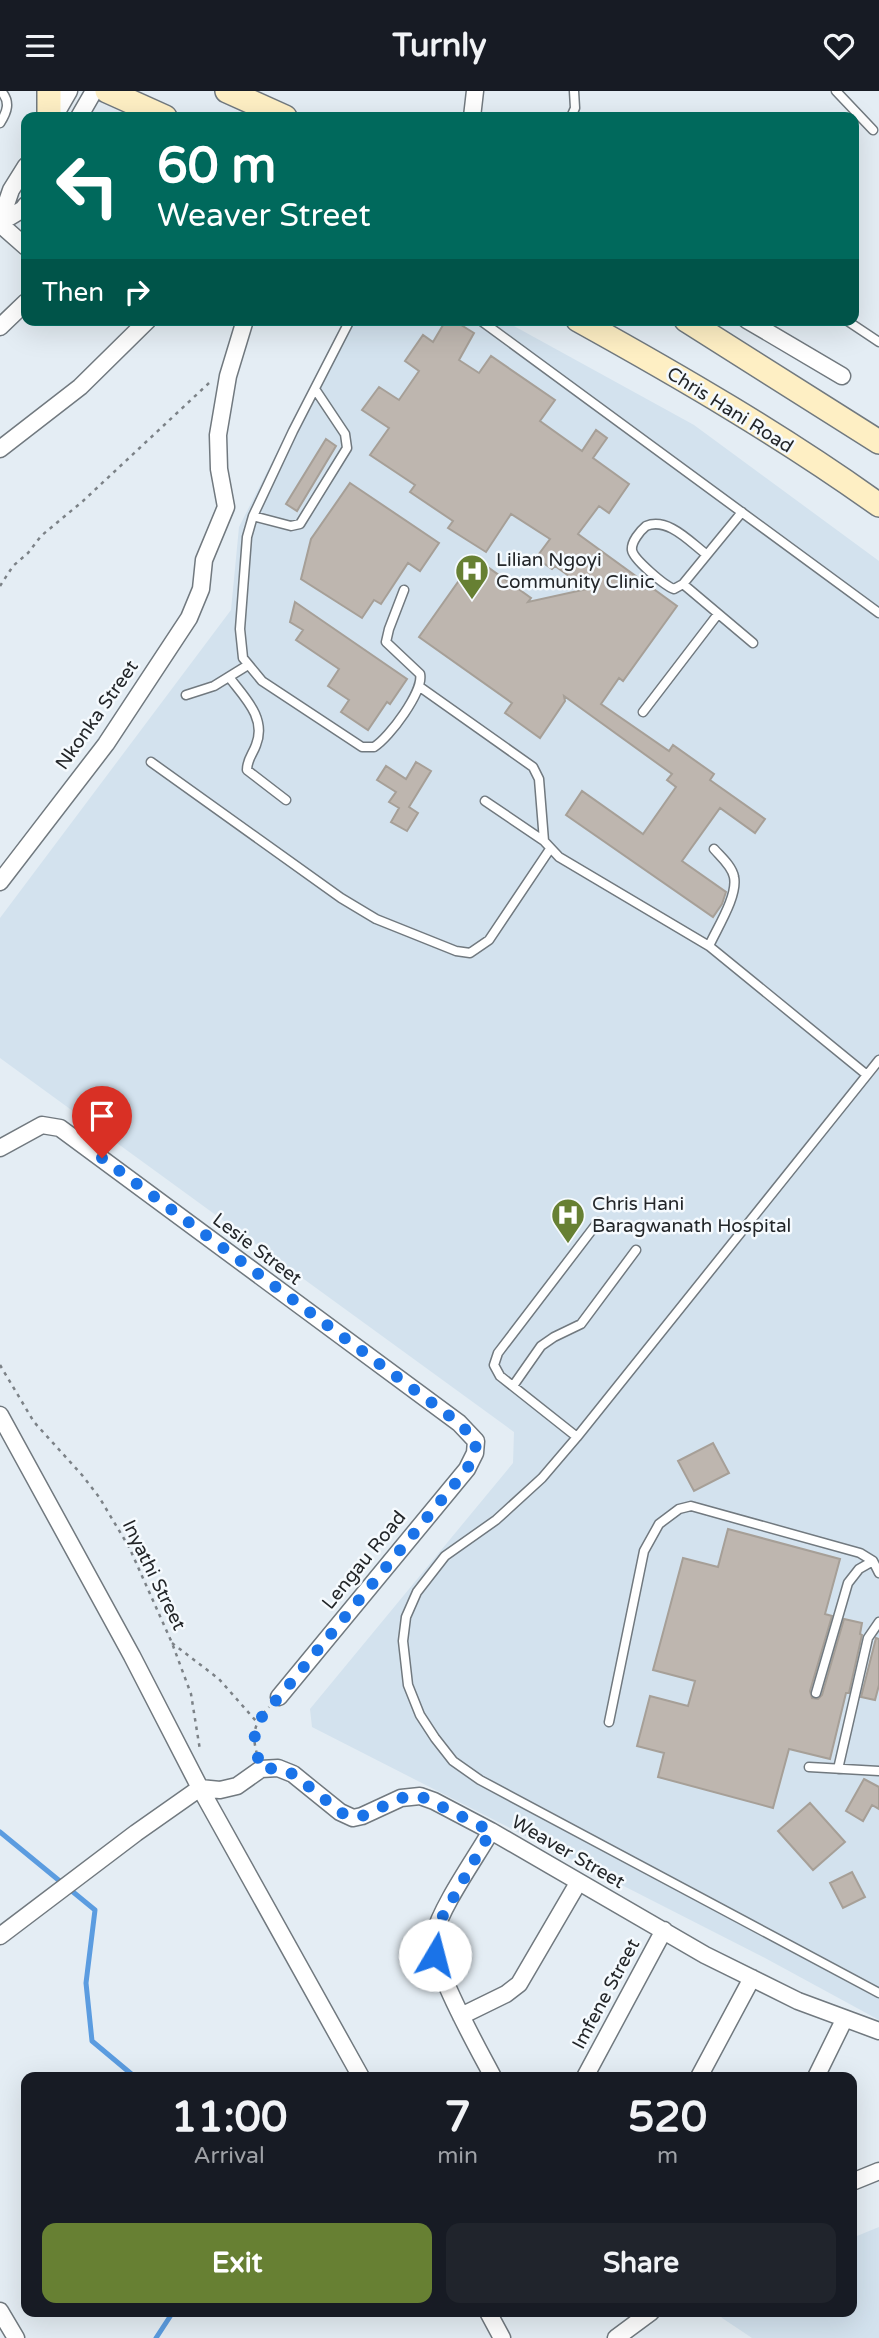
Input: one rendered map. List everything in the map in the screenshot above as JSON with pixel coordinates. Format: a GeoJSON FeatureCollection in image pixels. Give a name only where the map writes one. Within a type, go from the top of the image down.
{"type":"FeatureCollection","features":[{"type":"Feature","properties":{"kind":"main road"},"geometry":{"type":"LineString","coordinates":[[49,91],[51,112]]}},
{"type":"Feature","properties":{"kind":"main road"},"geometry":{"type":"LineString","coordinates":[[107,91],[154,112]]}},
{"type":"Feature","properties":{"kind":"main road"},"geometry":{"type":"LineString","coordinates":[[227,91],[274,112]]}},
{"type":"Feature","properties":{"kind":"main road","name":"Chris Hani Road"},"geometry":{"type":"LineString","coordinates":[[589,326],[770,433],[879,505]]}},
{"type":"Feature","properties":{"kind":"main road"},"geometry":{"type":"LineString","coordinates":[[696,326],[878,439]]}},
{"type":"Feature","properties":{"kind":"street"},"geometry":{"type":"LineString","coordinates":[[55,112],[69,91]]}},
{"type":"Feature","properties":{"kind":"street"},"geometry":{"type":"LineString","coordinates":[[82,112],[94,91]]}},
{"type":"Feature","properties":{"kind":"street"},"geometry":{"type":"LineString","coordinates":[[473,112],[475,91]]}},
{"type":"Feature","properties":{"kind":"street"},"geometry":{"type":"LineString","coordinates":[[0,223],[11,190],[21,174]]}},
{"type":"Feature","properties":{"kind":"street"},"geometry":{"type":"LineString","coordinates":[[0,223],[21,210]]}},
{"type":"Feature","properties":{"kind":"street"},"geometry":{"type":"LineString","coordinates":[[0,223],[21,242]]}},
{"type":"Feature","properties":{"kind":"street"},"geometry":{"type":"LineString","coordinates":[[0,327],[21,307]]}},
{"type":"Feature","properties":{"kind":"street"},"geometry":{"type":"LineString","coordinates":[[0,449],[80,387],[142,326]]}},
{"type":"Feature","properties":{"kind":"street","name":"Nkonka Street"},"geometry":{"type":"LineString","coordinates":[[0,882],[106,744],[189,618],[201,589],[204,560],[226,507],[219,469],[220,409],[243,326]]}},
{"type":"Feature","properties":{"kind":"street"},"geometry":{"type":"LineString","coordinates":[[757,326],[842,376]]}},
{"type":"Feature","properties":{"kind":"street","name":"Lesie Street"},"geometry":{"type":"LineString","coordinates":[[0,1148],[42,1125],[60,1129],[459,1423],[473,1437],[476,1447]]}},
{"type":"Feature","properties":{"kind":"street"},"geometry":{"type":"LineString","coordinates":[[0,1415],[132,1656],[200,1788],[357,2072]]}},
{"type":"Feature","properties":{"kind":"street","name":"Lengau Road"},"geometry":{"type":"LineString","coordinates":[[279,1697],[467,1469],[476,1447]]}},
{"type":"Feature","properties":{"kind":"street","name":"Weaver Street"},"geometry":{"type":"LineString","coordinates":[[261,1769],[278,1768],[293,1774],[346,1816],[362,1816],[401,1798],[420,1796],[491,1831],[705,1955],[844,2019],[879,2032]]}},
{"type":"Feature","properties":{"kind":"street"},"geometry":{"type":"LineString","coordinates":[[4,1933],[200,1788],[220,1790],[237,1786],[261,1769]]}},
{"type":"Feature","properties":{"kind":"street"},"geometry":{"type":"LineString","coordinates":[[490,2072],[461,2016],[435,1955],[433,1937],[456,1890],[491,1831]]}},
{"type":"Feature","properties":{"kind":"street"},"geometry":{"type":"LineString","coordinates":[[461,2016],[506,1994],[519,1984],[578,1883]]}},
{"type":"Feature","properties":{"kind":"street","name":"Imfene Street"},"geometry":{"type":"LineString","coordinates":[[588,2072],[664,1930]]}},
{"type":"Feature","properties":{"kind":"street"},"geometry":{"type":"LineString","coordinates":[[702,2072],[752,1978]]}},
{"type":"Feature","properties":{"kind":"street"},"geometry":{"type":"LineString","coordinates":[[818,2072],[844,2019]]}},
{"type":"Feature","properties":{"kind":"street"},"geometry":{"type":"LineString","coordinates":[[857,2180],[879,2171]]}},
{"type":"Feature","properties":{"kind":"street"},"geometry":{"type":"LineString","coordinates":[[0,2311],[16,2338]]}},
{"type":"Feature","properties":{"kind":"street"},"geometry":{"type":"LineString","coordinates":[[491,2317],[502,2338]]}},
{"type":"Feature","properties":{"kind":"street"},"geometry":{"type":"LineString","coordinates":[[616,2338],[644,2317]]}},
{"type":"Feature","properties":{"kind":"lane"},"geometry":{"type":"LineString","coordinates":[[0,123],[8,105],[7,98],[1,91]]}},
{"type":"Feature","properties":{"kind":"lane"},"geometry":{"type":"LineString","coordinates":[[573,112],[574,91]]}},
{"type":"Feature","properties":{"kind":"lane"},"geometry":{"type":"LineString","coordinates":[[836,91],[856,112]]}},
{"type":"Feature","properties":{"kind":"lane"},"geometry":{"type":"LineString","coordinates":[[859,115],[873,130]]}},
{"type":"Feature","properties":{"kind":"lane"},"geometry":{"type":"LineString","coordinates":[[347,326],[253,516],[247,537],[240,629],[243,658],[273,689],[362,747],[369,748],[384,740],[420,687],[419,674],[386,642],[404,590]]}},
{"type":"Feature","properties":{"kind":"lane"},"geometry":{"type":"LineString","coordinates":[[488,326],[879,613]]}},
{"type":"Feature","properties":{"kind":"lane"},"geometry":{"type":"LineString","coordinates":[[855,326],[879,341]]}},
{"type":"Feature","properties":{"kind":"lane"},"geometry":{"type":"LineString","coordinates":[[253,516],[291,526],[300,524],[347,448],[345,434],[314,389]]}},
{"type":"Feature","properties":{"kind":"lane"},"geometry":{"type":"LineString","coordinates":[[706,554],[669,527],[652,523],[641,530],[632,548],[632,553],[667,587],[674,589],[683,584],[742,512]]}},
{"type":"Feature","properties":{"kind":"lane"},"geometry":{"type":"LineString","coordinates":[[683,584],[753,643]]}},
{"type":"Feature","properties":{"kind":"lane"},"geometry":{"type":"LineString","coordinates":[[643,712],[718,614]]}},
{"type":"Feature","properties":{"kind":"lane"},"geometry":{"type":"LineString","coordinates":[[186,695],[214,686],[248,665]]}},
{"type":"Feature","properties":{"kind":"lane"},"geometry":{"type":"LineString","coordinates":[[229,677],[252,706],[260,725],[260,734],[248,759],[247,770],[286,800]]}},
{"type":"Feature","properties":{"kind":"lane"},"geometry":{"type":"LineString","coordinates":[[420,687],[533,767],[539,779],[544,841]]}},
{"type":"Feature","properties":{"kind":"lane"},"geometry":{"type":"LineString","coordinates":[[151,762],[353,905],[376,919],[456,951],[470,953],[489,940],[550,849]]}},
{"type":"Feature","properties":{"kind":"lane"},"geometry":{"type":"LineString","coordinates":[[485,801],[544,841],[559,857],[709,946],[867,1075]]}},
{"type":"Feature","properties":{"kind":"lane"},"geometry":{"type":"LineString","coordinates":[[709,946],[733,895],[735,877],[728,864],[714,849]]}},
{"type":"Feature","properties":{"kind":"lane"},"geometry":{"type":"LineString","coordinates":[[879,1060],[577,1437],[541,1478],[496,1520],[445,1556],[417,1592],[405,1617],[403,1641],[408,1685],[420,1715],[453,1761],[480,1780],[879,1993]]}},
{"type":"Feature","properties":{"kind":"lane"},"geometry":{"type":"LineString","coordinates":[[577,1437],[500,1376],[494,1364],[498,1353],[598,1222]]}},
{"type":"Feature","properties":{"kind":"lane"},"geometry":{"type":"LineString","coordinates":[[513,1386],[541,1346],[581,1324],[636,1250]]}},
{"type":"Feature","properties":{"kind":"lane"},"geometry":{"type":"LineString","coordinates":[[609,1722],[644,1551],[659,1524],[670,1514],[691,1506],[860,1553],[873,1562],[879,1573]]}},
{"type":"Feature","properties":{"kind":"lane"},"geometry":{"type":"LineString","coordinates":[[816,1693],[848,1583],[859,1569],[873,1562]]}},
{"type":"Feature","properties":{"kind":"lane"},"geometry":{"type":"LineString","coordinates":[[838,1769],[868,1638],[879,1622]]}},
{"type":"Feature","properties":{"kind":"lane"},"geometry":{"type":"LineString","coordinates":[[809,1767],[878,1769]]}},
{"type":"Feature","properties":{"kind":"path"},"geometry":{"type":"LineString","coordinates":[[0,586],[13,566],[41,536],[83,501],[232,362]]}},
{"type":"Feature","properties":{"kind":"path","name":"Inyathi Street"},"geometry":{"type":"LineString","coordinates":[[0,1365],[34,1422],[99,1497],[129,1547],[172,1643],[191,1694],[200,1749],[200,1788]]}},
{"type":"Feature","properties":{"kind":"path"},"geometry":{"type":"LineString","coordinates":[[172,1643],[219,1679],[256,1721]]}},
{"type":"Feature","properties":{"kind":"path"},"geometry":{"type":"LineString","coordinates":[[261,1769],[254,1746],[256,1721],[279,1697]]}},
{"type":"Feature","properties":{"kind":"shaded area","name":"Chris Hani Baragwanath Hospital"},"geometry":{"type":"Polygon","coordinates":[[[341,326],[514,326],[694,425],[879,561],[879,2020],[765,1958],[312,1727],[310,1709],[513,1463],[514,1432],[0,1058],[0,918],[231,610],[239,527],[341,326]]]}},
{"type":"Feature","properties":{"kind":"shaded area"},"geometry":{"type":"Polygon","coordinates":[[[879,2227],[879,2338],[752,2338],[721,2317],[857,2317],[857,2236],[879,2227]]]}},
{"type":"Feature","properties":{"kind":"building"},"geometry":{"type":"Polygon","coordinates":[[[442,326],[463,326],[474,333],[459,360],[479,373],[491,356],[555,400],[540,421],[582,451],[596,430],[607,438],[593,458],[629,484],[609,513],[599,506],[578,534],[677,606],[623,681],[619,678],[601,704],[669,751],[673,745],[714,774],[710,780],[765,819],[755,833],[720,808],[682,861],[726,892],[713,917],[566,815],[582,791],[643,834],[676,787],[667,780],[672,774],[564,696],[565,701],[540,738],[505,713],[512,703],[419,637],[475,558],[531,598],[528,602],[587,589],[555,566],[552,569],[536,558],[550,539],[511,514],[486,552],[448,528],[453,521],[410,492],[415,485],[370,455],[389,428],[362,410],[379,387],[399,400],[419,371],[405,361],[423,335],[433,342],[442,326]]]}},
{"type":"Feature","properties":{"kind":"building"},"geometry":{"type":"Polygon","coordinates":[[[326,439],[336,446],[297,511],[286,504],[326,439]]]}},
{"type":"Feature","properties":{"kind":"building"},"geometry":{"type":"Polygon","coordinates":[[[350,483],[439,543],[420,571],[408,563],[381,604],[374,600],[362,618],[301,579],[311,539],[350,483]]]}},
{"type":"Feature","properties":{"kind":"building"},"geometry":{"type":"Polygon","coordinates":[[[295,602],[407,679],[368,730],[341,712],[349,700],[328,686],[339,669],[296,640],[303,630],[290,622],[295,602]]]}},
{"type":"Feature","properties":{"kind":"building"},"geometry":{"type":"Polygon","coordinates":[[[416,762],[431,771],[409,807],[418,813],[407,831],[391,822],[399,808],[389,802],[396,792],[377,780],[386,766],[406,779],[416,762]]]}},
{"type":"Feature","properties":{"kind":"building"},"geometry":{"type":"Polygon","coordinates":[[[713,1443],[729,1473],[694,1491],[678,1461],[713,1443]]]}},
{"type":"Feature","properties":{"kind":"building"},"geometry":{"type":"Polygon","coordinates":[[[728,1529],[840,1559],[825,1614],[832,1616],[810,1691],[812,1698],[818,1699],[822,1695],[844,1619],[862,1623],[862,1635],[849,1693],[846,1693],[830,1759],[789,1749],[773,1808],[658,1777],[664,1753],[637,1746],[650,1696],[688,1706],[695,1681],[653,1670],[683,1558],[718,1567],[728,1529]]]}},
{"type":"Feature","properties":{"kind":"building"},"geometry":{"type":"Polygon","coordinates":[[[876,1638],[879,1639],[879,1685],[875,1700],[861,1697],[876,1638]]]}},
{"type":"Feature","properties":{"kind":"building"},"geometry":{"type":"Polygon","coordinates":[[[864,1779],[879,1787],[879,1809],[872,1805],[863,1821],[846,1811],[864,1779]]]}},
{"type":"Feature","properties":{"kind":"building"},"geometry":{"type":"Polygon","coordinates":[[[810,1803],[845,1842],[813,1870],[778,1831],[810,1803]]]}},
{"type":"Feature","properties":{"kind":"building"},"geometry":{"type":"Polygon","coordinates":[[[852,1872],[865,1897],[843,1908],[830,1883],[852,1872]]]}},
{"type":"Feature","properties":{"kind":"waterway"},"geometry":{"type":"LineString","coordinates":[[0,1832],[95,1910],[86,1983],[92,2041],[129,2072]]}},
{"type":"Feature","properties":{"kind":"waterway"},"geometry":{"type":"LineString","coordinates":[[156,2338],[170,2317]]}},
{"type":"Feature","properties":{"kind":"place","name":"Lilian Ngoyi Community Clinic"},"geometry":{"type":"Point","coordinates":[472,601]}},
{"type":"Feature","properties":{"kind":"place","name":"Chris Hani Baragwanath Hospital"},"geometry":{"type":"Point","coordinates":[568,1245]}},
{"type":"Feature","properties":{"kind":"route"},"geometry":{"type":"LineString","coordinates":[[102,1158],[459,1423],[476,1441],[475,1454],[467,1469],[279,1697],[256,1721],[254,1746],[261,1769],[278,1768],[293,1774],[346,1816],[362,1816],[389,1802],[420,1796],[491,1831],[440,1921],[433,1937],[435,1955]]}}]}
